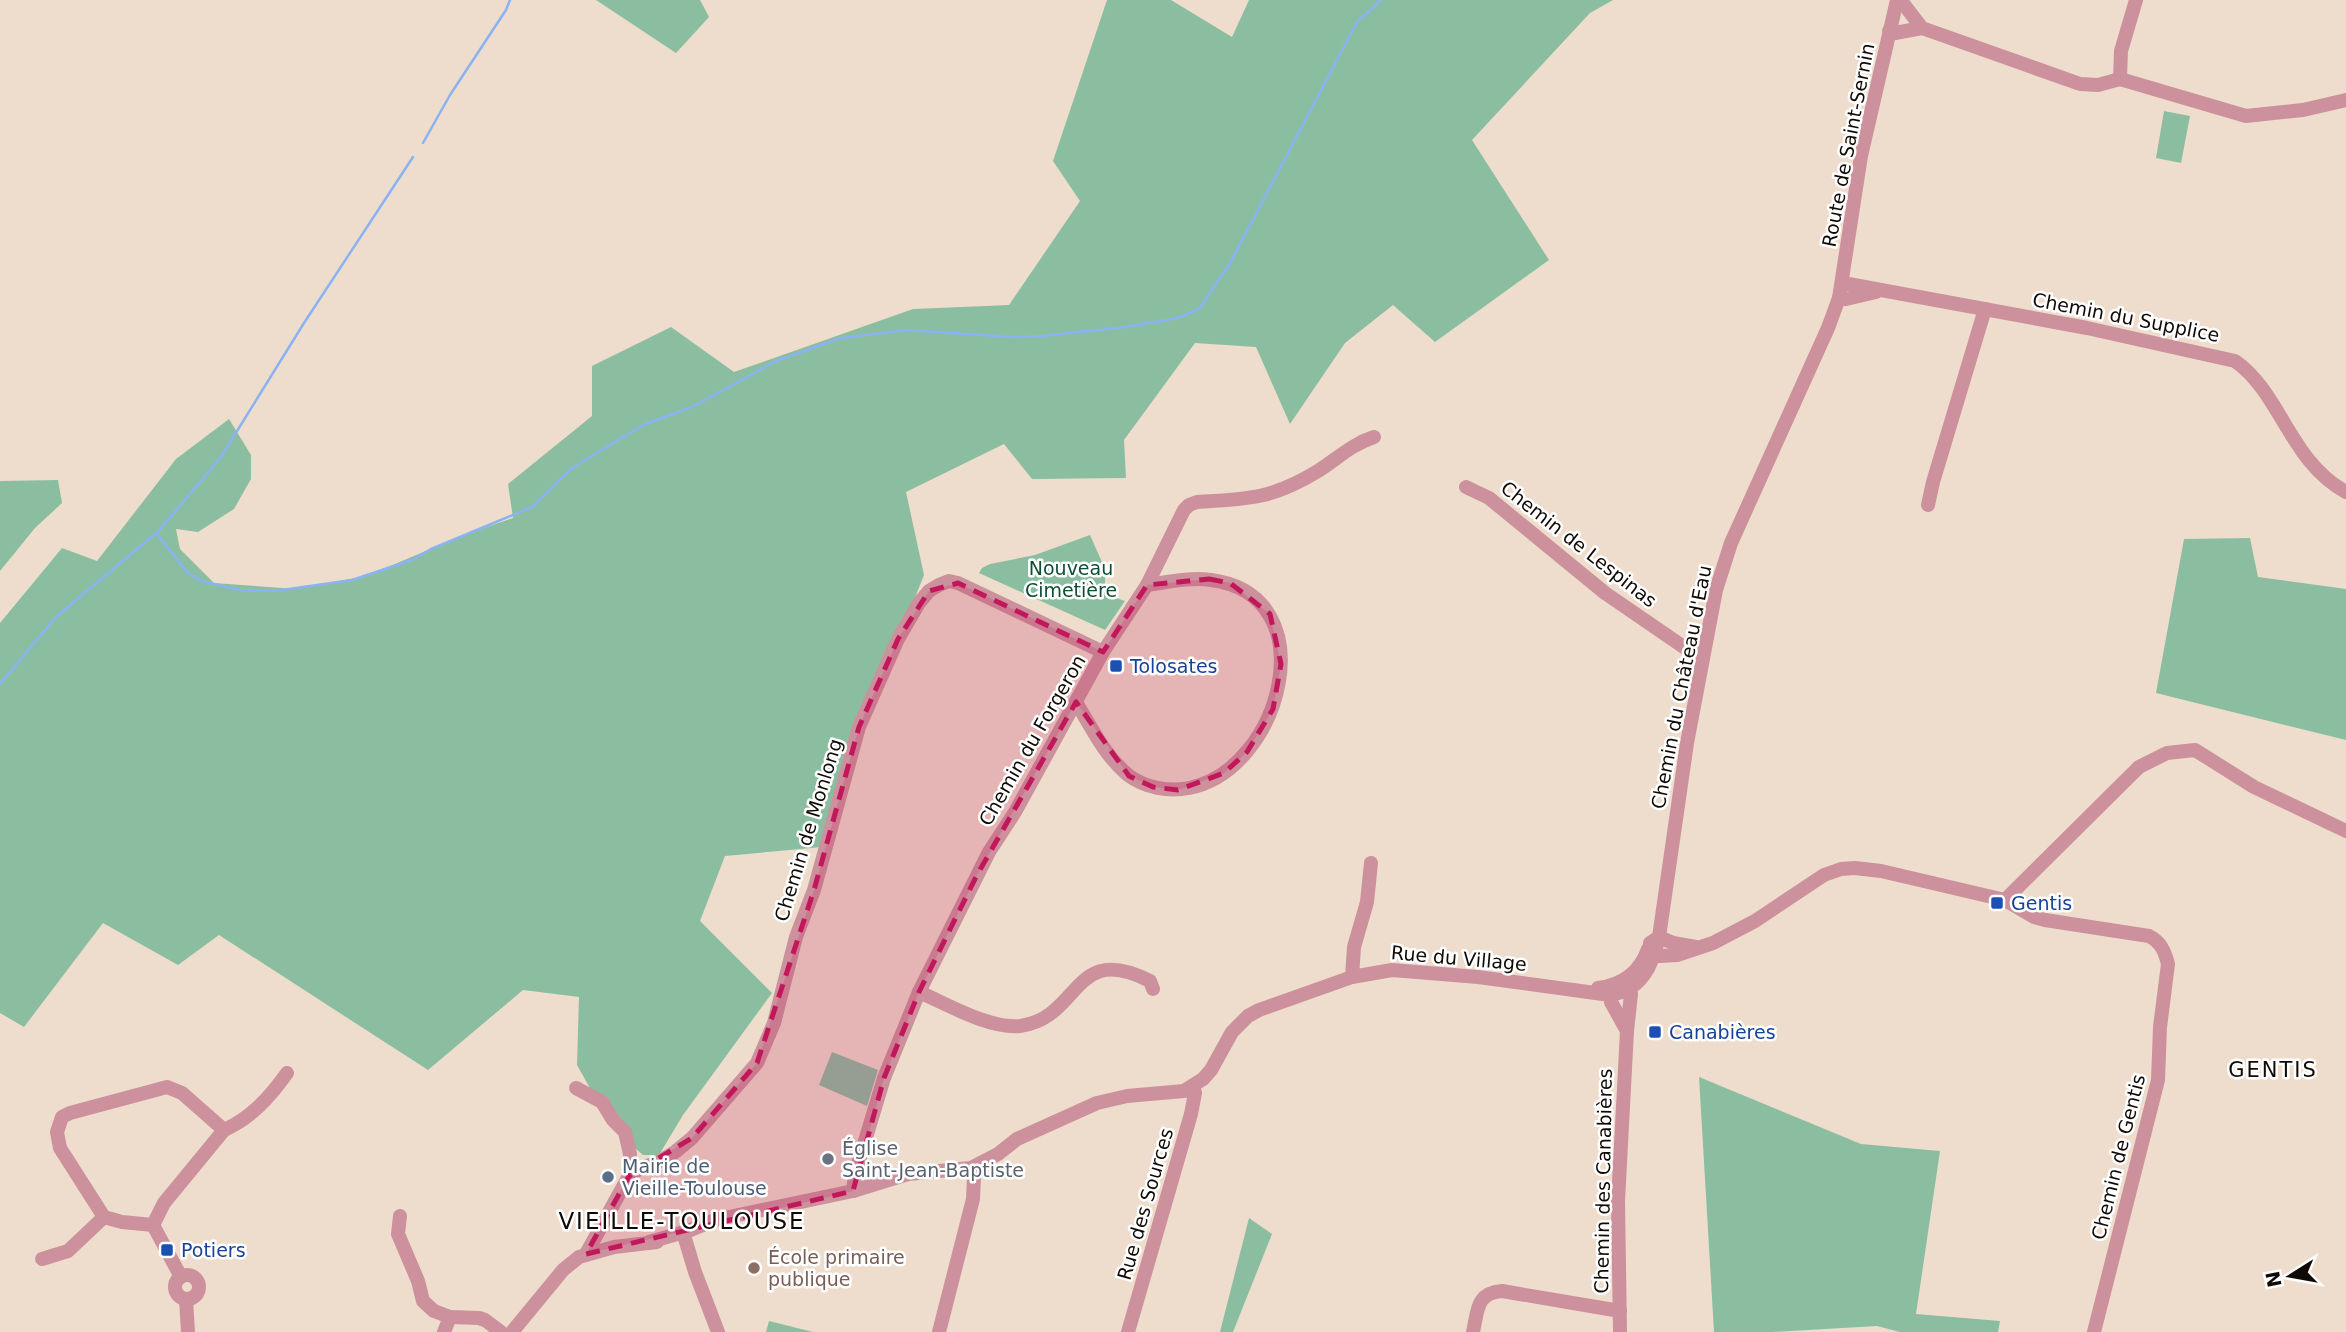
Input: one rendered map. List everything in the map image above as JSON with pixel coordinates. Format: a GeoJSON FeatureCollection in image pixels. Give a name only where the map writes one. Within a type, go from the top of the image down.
{"type":"FeatureCollection","features":[{"type":"Feature","properties":{"kind":"street"},"geometry":{"type":"LineString","coordinates":[[1897,0],[1902,2],[1922,28]]}},
{"type":"Feature","properties":{"kind":"street","name":"Route de Saint-Sernin"},"geometry":{"type":"LineString","coordinates":[[1841,291],[1861,156],[1897,0]]}},
{"type":"Feature","properties":{"kind":"street"},"geometry":{"type":"LineString","coordinates":[[2120,79],[2121,51],[2136,0]]}},
{"type":"Feature","properties":{"kind":"street"},"geometry":{"type":"LineString","coordinates":[[1889,31],[1895,33],[1922,28],[2080,84],[2098,85],[2120,79],[2246,116],[2303,110],[2346,100]]}},
{"type":"Feature","properties":{"kind":"street","name":"Chemin du Supplice"},"geometry":{"type":"LineString","coordinates":[[1841,291],[1895,292],[2235,360],[2256,380],[2302,453],[2318,472],[2346,492]]}},
{"type":"Feature","properties":{"kind":"street","name":"Chemin du Château d'Eau"},"geometry":{"type":"LineString","coordinates":[[1618,988],[1655,945],[1703,655],[1716,590],[1731,543],[1828,328],[1841,291]]}},
{"type":"Feature","properties":{"kind":"street"},"geometry":{"type":"LineString","coordinates":[[1928,505],[1985,309]]}},
{"type":"Feature","properties":{"kind":"street","name":"Chemin du Forgeron"},"geometry":{"type":"LineString","coordinates":[[853,1191],[852,1186],[884,1078],[919,992],[977,875],[1103,652],[1147,585],[1178,520],[1189,505],[1197,502],[1278,493],[1325,467],[1357,443],[1374,437]]}},
{"type":"Feature","properties":{"kind":"street","name":"Chemin de Lespinas"},"geometry":{"type":"LineString","coordinates":[[1466,487],[1489,498],[1605,593],[1691,652],[1703,655]]}},
{"type":"Feature","properties":{"kind":"street"},"geometry":{"type":"LineString","coordinates":[[1076,702],[1106,751],[1129,776],[1166,790],[1195,787],[1224,773],[1236,764],[1257,738],[1273,709],[1280,677],[1280,646],[1270,614],[1247,592],[1230,583],[1209,579],[1147,585]]}},
{"type":"Feature","properties":{"kind":"street","name":"Chemin de Monlong"},"geometry":{"type":"LineString","coordinates":[[629,1176],[675,1152],[692,1138],[757,1063],[774,1023],[796,937],[814,890],[859,727],[898,639],[929,591],[948,581],[958,583],[1103,652]]}},
{"type":"Feature","properties":{"kind":"street"},"geometry":{"type":"LineString","coordinates":[[2005,900],[2138,767],[2174,751],[2195,750],[2254,787],[2346,831]]}},
{"type":"Feature","properties":{"kind":"street"},"geometry":{"type":"LineString","coordinates":[[1352,976],[1354,947],[1367,902],[1371,863]]}},
{"type":"Feature","properties":{"kind":"street","name":"Chemin de Gentis"},"geometry":{"type":"LineString","coordinates":[[1655,945],[1673,943],[1696,947],[1713,943],[1737,931],[1807,884],[1841,869],[1868,869],[2005,900],[2034,917],[2045,920],[2149,936],[2157,940],[2168,964],[2160,1027],[2158,1080],[2095,1332]]}},
{"type":"Feature","properties":{"kind":"street"},"geometry":{"type":"LineString","coordinates":[[919,992],[992,1023],[1022,1026],[1049,1014],[1060,1006],[1082,981],[1107,969],[1121,969],[1142,977],[1150,981],[1153,989]]}},
{"type":"Feature","properties":{"kind":"street","name":"Rue du Village"},"geometry":{"type":"LineString","coordinates":[[1193,1087],[1211,1070],[1232,1032],[1248,1016],[1352,976],[1379,971],[1414,971],[1555,987],[1618,988]]}},
{"type":"Feature","properties":{"kind":"street","name":"Chemin des Canabières"},"geometry":{"type":"LineString","coordinates":[[1618,988],[1615,1009],[1627,1031]]}},
{"type":"Feature","properties":{"kind":"street","name":"Chemin des Canabières"},"geometry":{"type":"LineString","coordinates":[[1618,988],[1631,1001],[1618,1201],[1620,1332]]}},
{"type":"Feature","properties":{"kind":"street"},"geometry":{"type":"LineString","coordinates":[[153,1225],[164,1203],[223,1130],[249,1116],[274,1091],[287,1073]]}},
{"type":"Feature","properties":{"kind":"street"},"geometry":{"type":"LineString","coordinates":[[153,1225],[121,1223],[104,1217],[60,1148],[57,1132],[62,1117],[167,1087],[182,1093],[223,1130]]}},
{"type":"Feature","properties":{"kind":"street"},"geometry":{"type":"LineString","coordinates":[[576,1087],[602,1102],[613,1120],[625,1132],[630,1154],[629,1176],[586,1254]]}},
{"type":"Feature","properties":{"kind":"street"},"geometry":{"type":"LineString","coordinates":[[512,1332],[573,1262],[586,1254],[700,1233],[727,1218],[853,1191],[908,1174],[972,1170],[1017,1139],[1097,1103],[1174,1093],[1193,1087]]}},
{"type":"Feature","properties":{"kind":"street","name":"Rue des Sources"},"geometry":{"type":"LineString","coordinates":[[1128,1332],[1191,1114],[1195,1093],[1193,1087]]}},
{"type":"Feature","properties":{"kind":"street"},"geometry":{"type":"LineString","coordinates":[[939,1332],[973,1199],[975,1189],[972,1170]]}},
{"type":"Feature","properties":{"kind":"street"},"geometry":{"type":"LineString","coordinates":[[400,1216],[398,1234],[424,1301],[434,1311],[450,1317],[479,1318],[501,1332],[513,1314],[549,1288]]}},
{"type":"Feature","properties":{"kind":"street"},"geometry":{"type":"LineString","coordinates":[[42,1259],[68,1251],[104,1217]]}},
{"type":"Feature","properties":{"kind":"street"},"geometry":{"type":"LineString","coordinates":[[153,1225],[181,1277],[176,1282],[176,1291],[181,1298],[186,1299],[188,1332]]}},
{"type":"Feature","properties":{"kind":"street"},"geometry":{"type":"LineString","coordinates":[[684,1235],[718,1332]]}},
{"type":"Feature","properties":{"kind":"street"},"geometry":{"type":"LineString","coordinates":[[1473,1332],[1478,1307],[1484,1296],[1493,1292],[1502,1291],[1620,1311]]}},
{"type":"Feature","properties":{"kind":"street"},"geometry":{"type":"LineString","coordinates":[[444,1332],[450,1317]]}},
{"type":"Feature","properties":{"kind":"highlighted area"},"geometry":{"type":"Polygon","coordinates":[[[1209,579],[1230,583],[1270,614],[1281,664],[1273,709],[1247,752],[1224,773],[1178,790],[1153,787],[1129,776],[1076,702],[977,875],[919,992],[884,1078],[853,1191],[586,1254],[629,1176],[692,1138],[757,1063],[814,890],[859,727],[898,639],[929,591],[958,583],[1103,652],[1147,585],[1209,579]]]}},
{"type":"Feature","properties":{"kind":"green space"},"geometry":{"type":"Polygon","coordinates":[[[596,0],[700,0],[709,17],[676,53],[596,0]]]}},
{"type":"Feature","properties":{"kind":"green space"},"geometry":{"type":"Polygon","coordinates":[[[1107,0],[1171,0],[1232,37],[1249,0],[1613,0],[1590,13],[1472,140],[1549,260],[1435,342],[1393,305],[1345,343],[1290,424],[1256,347],[1195,343],[1124,440],[1126,478],[1032,479],[1004,444],[906,492],[924,575],[862,731],[833,846],[725,856],[700,921],[772,993],[683,1115],[659,1155],[643,1155],[613,1129],[577,1065],[579,997],[523,990],[428,1070],[219,935],[178,965],[103,923],[24,1027],[0,1013],[0,623],[62,548],[97,561],[176,459],[229,419],[251,455],[251,479],[234,509],[198,532],[176,529],[180,549],[214,583],[296,589],[366,576],[469,533],[513,518],[508,484],[592,416],[592,366],[671,327],[734,372],[913,309],[1009,305],[1080,201],[1053,161],[1107,0]]]}},
{"type":"Feature","properties":{"kind":"green space"},"geometry":{"type":"Polygon","coordinates":[[[2164,111],[2190,116],[2181,163],[2156,158],[2164,111]]]}},
{"type":"Feature","properties":{"kind":"green space"},"geometry":{"type":"Polygon","coordinates":[[[58,480],[62,503],[35,528],[0,571],[0,481],[58,480]]]}},
{"type":"Feature","properties":{"kind":"green space","name":"Nouveau Cimetière"},"geometry":{"type":"Polygon","coordinates":[[[1090,535],[1105,569],[1105,594],[1125,601],[1105,630],[979,573],[990,564],[1035,555],[1090,535]]]}},
{"type":"Feature","properties":{"kind":"green space"},"geometry":{"type":"Polygon","coordinates":[[[2250,538],[2258,577],[2346,589],[2346,740],[2156,693],[2184,539],[2250,538]]]}},
{"type":"Feature","properties":{"kind":"green space"},"geometry":{"type":"Polygon","coordinates":[[[832,1052],[878,1070],[867,1106],[819,1085],[832,1052]]]}},
{"type":"Feature","properties":{"kind":"green space"},"geometry":{"type":"Polygon","coordinates":[[[1699,1077],[1861,1144],[1940,1151],[1916,1314],[2000,1321],[1998,1332],[1900,1332],[1877,1326],[1772,1332],[1714,1332],[1699,1077]]]}},
{"type":"Feature","properties":{"kind":"green space"},"geometry":{"type":"Polygon","coordinates":[[[1249,1218],[1272,1234],[1233,1332],[1220,1332],[1249,1218]]]}},
{"type":"Feature","properties":{"kind":"green space"},"geometry":{"type":"Polygon","coordinates":[[[769,1321],[813,1332],[766,1332],[769,1321]]]}},
{"type":"Feature","properties":{"kind":"waterway"},"geometry":{"type":"LineString","coordinates":[[423,143],[510,0]]}},
{"type":"Feature","properties":{"kind":"waterway"},"geometry":{"type":"LineString","coordinates":[[0,684],[56,617],[156,533],[187,572],[201,581],[240,590],[275,591],[352,580],[412,560],[431,549],[532,507],[572,468],[643,425],[694,406],[776,361],[841,338],[906,330],[1012,337],[1042,336],[1178,318],[1199,309],[1229,265],[1357,22],[1381,0]]}},
{"type":"Feature","properties":{"kind":"waterway"},"geometry":{"type":"LineString","coordinates":[[157,533],[221,457],[304,323],[413,157]]}},
{"type":"Feature","properties":{"kind":"place","name":"Tolosates"},"geometry":{"type":"Point","coordinates":[1116,666]}},
{"type":"Feature","properties":{"kind":"place","name":"Gentis"},"geometry":{"type":"Point","coordinates":[1997,903]}},
{"type":"Feature","properties":{"kind":"place","name":"Canabières"},"geometry":{"type":"Point","coordinates":[1655,1032]}},
{"type":"Feature","properties":{"kind":"place","name":"Église Saint-Jean-Baptiste"},"geometry":{"type":"Point","coordinates":[828,1159]}},
{"type":"Feature","properties":{"kind":"place","name":"Mairie de Vieille-Toulouse"},"geometry":{"type":"Point","coordinates":[608,1177]}},
{"type":"Feature","properties":{"kind":"place","name":"Potiers"},"geometry":{"type":"Point","coordinates":[167,1250]}},
{"type":"Feature","properties":{"kind":"place","name":"École primaire publique"},"geometry":{"type":"Point","coordinates":[754,1268]}},
{"type":"Feature","properties":{"kind":"district","name":"GENTIS"},"geometry":{"type":"Point","coordinates":[2273,1070]}},
{"type":"Feature","properties":{"kind":"district","name":"VIEILLE-TOULOUSE"},"geometry":{"type":"Point","coordinates":[682,1221]}}]}
